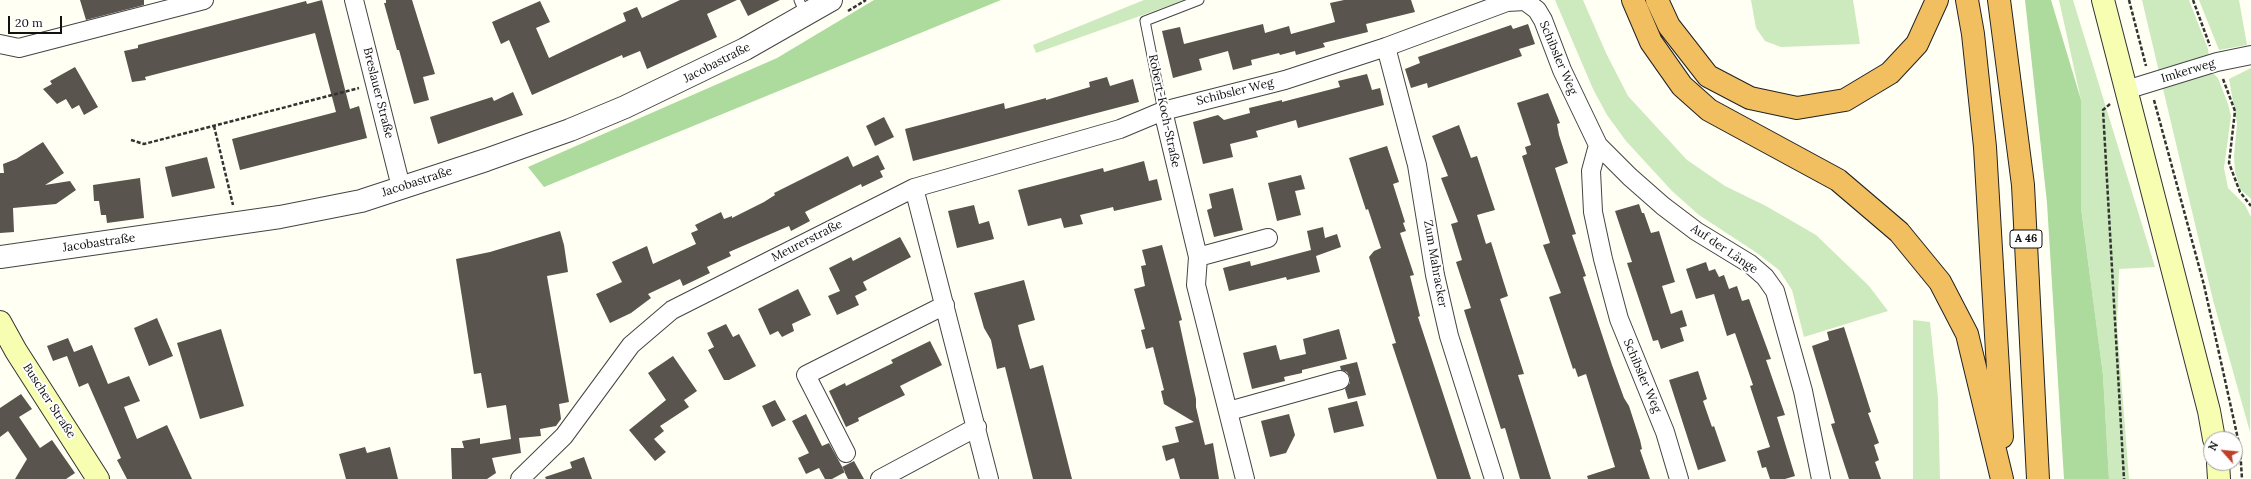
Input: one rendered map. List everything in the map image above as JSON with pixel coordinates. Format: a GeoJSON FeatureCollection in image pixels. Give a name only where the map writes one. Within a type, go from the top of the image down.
{"type":"FeatureCollection","features":[{"type":"Feature","properties":{"kind":"highway"},"geometry":{"type":"LineString","coordinates":[[1633,0],[1651,42],[1682,86],[1709,110],[1838,180],[1899,232],[1940,282],[1967,334],[2002,479]]}},
{"type":"Feature","properties":{"kind":"highway"},"geometry":{"type":"LineString","coordinates":[[1657,0],[1669,26],[1708,76],[1750,98],[1797,108],[1845,100],[1890,73],[1917,44],[1937,0]]}},
{"type":"Feature","properties":{"kind":"highway"},"geometry":{"type":"LineString","coordinates":[[1967,0],[1973,34],[1986,147],[2005,479]]}},
{"type":"Feature","properties":{"kind":"highway","name":"A 46"},"geometry":{"type":"LineString","coordinates":[[1999,0],[2023,185],[2038,479]]}},
{"type":"Feature","properties":{"kind":"main road"},"geometry":{"type":"LineString","coordinates":[[2103,0],[2209,411],[2213,431]]}},
{"type":"Feature","properties":{"kind":"main road","name":"Buscher Straße"},"geometry":{"type":"LineString","coordinates":[[2,328],[98,479]]}},
{"type":"Feature","properties":{"kind":"street"},"geometry":{"type":"LineString","coordinates":[[0,44],[19,48],[172,4],[204,0]]}},
{"type":"Feature","properties":{"kind":"street","name":"Breslauer Straße"},"geometry":{"type":"LineString","coordinates":[[354,0],[401,187]]}},
{"type":"Feature","properties":{"kind":"street","name":"Jacobastraße"},"geometry":{"type":"LineString","coordinates":[[0,257],[237,223],[361,200],[570,130],[625,107],[746,49],[802,7],[831,0]]}},
{"type":"Feature","properties":{"kind":"street","name":"Schibsler Weg"},"geometry":{"type":"LineString","coordinates":[[1163,111],[1284,80],[1386,47],[1507,2],[1525,1],[1537,10],[1543,20],[1562,70],[1598,145],[1591,171],[1593,212],[1603,259],[1619,319],[1665,432],[1678,479]]}},
{"type":"Feature","properties":{"kind":"street","name":"Zum Mahracker"},"geometry":{"type":"LineString","coordinates":[[1386,47],[1417,165],[1435,275],[1449,336],[1494,479]]}},
{"type":"Feature","properties":{"kind":"street","name":"Imkerweg"},"geometry":{"type":"LineString","coordinates":[[2126,90],[2216,62],[2251,55]]}},
{"type":"Feature","properties":{"kind":"street","name":"Meurerstraße"},"geometry":{"type":"LineString","coordinates":[[520,479],[564,436],[631,345],[672,310],[914,188],[1120,129],[1163,111]]}},
{"type":"Feature","properties":{"kind":"street","name":"Robert-Koch-Straße"},"geometry":{"type":"LineString","coordinates":[[1163,111],[1198,257],[1196,285],[1245,479]]}},
{"type":"Feature","properties":{"kind":"street","name":"Auf der Länge"},"geometry":{"type":"LineString","coordinates":[[1598,145],[1630,177],[1663,206],[1696,231],[1750,264],[1765,277],[1775,291],[1803,391],[1821,479]]}},
{"type":"Feature","properties":{"kind":"street"},"geometry":{"type":"LineString","coordinates":[[914,188],[989,479]]}},
{"type":"Feature","properties":{"kind":"street"},"geometry":{"type":"LineString","coordinates":[[1198,257],[1268,238]]}},
{"type":"Feature","properties":{"kind":"street"},"geometry":{"type":"LineString","coordinates":[[846,453],[806,375],[945,306]]}},
{"type":"Feature","properties":{"kind":"street"},"geometry":{"type":"LineString","coordinates":[[1229,411],[1340,380]]}},
{"type":"Feature","properties":{"kind":"street"},"geometry":{"type":"LineString","coordinates":[[880,479],[976,427]]}},
{"type":"Feature","properties":{"kind":"lane","name":"Robert-Koch-Straße"},"geometry":{"type":"LineString","coordinates":[[1163,111],[1145,21],[1199,0]]}},
{"type":"Feature","properties":{"kind":"path"},"geometry":{"type":"LineString","coordinates":[[2129,0],[2204,285],[2240,448],[2242,479]]}},
{"type":"Feature","properties":{"kind":"path"},"geometry":{"type":"LineString","coordinates":[[2193,0],[2235,111],[2229,163],[2240,192],[2251,206]]}},
{"type":"Feature","properties":{"kind":"path"},"geometry":{"type":"LineString","coordinates":[[131,140],[144,144],[375,84]]}},
{"type":"Feature","properties":{"kind":"path"},"geometry":{"type":"LineString","coordinates":[[2124,479],[2103,110],[2126,90]]}},
{"type":"Feature","properties":{"kind":"path"},"geometry":{"type":"LineString","coordinates":[[214,126],[237,223]]}},
{"type":"Feature","properties":{"kind":"green space"},"geometry":{"type":"Polygon","coordinates":[[[874,0],[1001,0],[544,187],[528,167],[777,58],[874,0]]]}},
{"type":"Feature","properties":{"kind":"green space"},"geometry":{"type":"Polygon","coordinates":[[[1144,0],[1185,0],[1036,53],[1033,45],[1144,0]]]}},
{"type":"Feature","properties":{"kind":"green space"},"geometry":{"type":"Polygon","coordinates":[[[1555,0],[1583,0],[1606,53],[1628,96],[1687,160],[1725,186],[1766,206],[1816,235],[1869,286],[1888,311],[1804,337],[1792,290],[1779,270],[1757,253],[1699,215],[1672,191],[1626,141],[1607,115],[1593,89],[1555,0]]]}},
{"type":"Feature","properties":{"kind":"green space"},"geometry":{"type":"Polygon","coordinates":[[[1751,0],[1853,0],[1860,44],[1781,47],[1765,41],[1756,28],[1751,0]]]}},
{"type":"Feature","properties":{"kind":"green space"},"geometry":{"type":"Polygon","coordinates":[[[2025,0],[2051,0],[2081,100],[2081,208],[2103,375],[2109,479],[2064,479],[2047,203],[2025,0]]]}},
{"type":"Feature","properties":{"kind":"green space"},"geometry":{"type":"Polygon","coordinates":[[[2059,0],[2073,0],[2155,267],[2119,269],[2117,325],[2129,479],[2109,479],[2103,375],[2081,208],[2081,100],[2059,0]]]}},
{"type":"Feature","properties":{"kind":"green space"},"geometry":{"type":"Polygon","coordinates":[[[2142,0],[2189,0],[2208,49],[2211,71],[2218,78],[2231,116],[2224,168],[2228,188],[2245,205],[2251,217],[2250,432],[2213,300],[2142,0]]]}},
{"type":"Feature","properties":{"kind":"green space"},"geometry":{"type":"Polygon","coordinates":[[[2199,0],[2239,0],[2247,45],[2219,50],[2199,0]]]}},
{"type":"Feature","properties":{"kind":"green space"},"geometry":{"type":"Polygon","coordinates":[[[2251,68],[2251,199],[2240,189],[2235,172],[2234,156],[2237,124],[2229,79],[2251,68]]]}},
{"type":"Feature","properties":{"kind":"green space"},"geometry":{"type":"Polygon","coordinates":[[[1913,320],[1930,322],[1938,398],[1940,479],[1913,479],[1913,320]]]}},
{"type":"Feature","properties":{"kind":"building"},"geometry":{"type":"Polygon","coordinates":[[[80,0],[144,0],[144,5],[86,20],[80,0]]]}},
{"type":"Feature","properties":{"kind":"building"},"geometry":{"type":"Polygon","coordinates":[[[322,0],[350,109],[359,106],[367,138],[240,170],[232,139],[336,112],[315,33],[145,77],[146,80],[132,82],[124,51],[138,48],[138,45],[306,1],[307,4],[322,0]]]}},
{"type":"Feature","properties":{"kind":"building"},"geometry":{"type":"Polygon","coordinates":[[[386,0],[412,0],[435,74],[423,77],[429,100],[414,104],[384,3],[386,3],[386,0]]]}},
{"type":"Feature","properties":{"kind":"building"},"geometry":{"type":"Polygon","coordinates":[[[680,0],[737,0],[707,14],[717,37],[647,69],[640,51],[623,58],[622,55],[532,95],[509,40],[501,44],[492,22],[540,1],[550,22],[536,28],[549,58],[626,21],[623,13],[637,7],[642,18],[680,0]]]}},
{"type":"Feature","properties":{"kind":"building"},"geometry":{"type":"Polygon","coordinates":[[[740,0],[780,0],[748,16],[740,0]]]}},
{"type":"Feature","properties":{"kind":"building"},"geometry":{"type":"Polygon","coordinates":[[[1344,0],[1411,0],[1415,12],[1366,24],[1368,32],[1323,43],[1325,47],[1296,55],[1295,51],[1280,55],[1279,53],[1251,60],[1252,65],[1233,70],[1228,51],[1199,59],[1202,70],[1173,78],[1162,31],[1180,27],[1184,44],[1263,24],[1265,33],[1289,26],[1291,34],[1335,22],[1330,3],[1344,0]]]}},
{"type":"Feature","properties":{"kind":"building"},"geometry":{"type":"Polygon","coordinates":[[[1528,24],[1535,44],[1519,49],[1522,56],[1428,88],[1427,83],[1411,88],[1405,69],[1420,63],[1418,57],[1511,25],[1513,29],[1528,24]]]}},
{"type":"Feature","properties":{"kind":"building"},"geometry":{"type":"Polygon","coordinates":[[[75,67],[98,107],[84,115],[79,105],[72,109],[66,99],[57,104],[43,89],[52,84],[50,81],[75,67]]]}},
{"type":"Feature","properties":{"kind":"building"},"geometry":{"type":"Polygon","coordinates":[[[1367,74],[1372,90],[1380,88],[1384,105],[1298,128],[1296,120],[1256,131],[1258,137],[1230,144],[1233,157],[1203,164],[1193,122],[1218,115],[1224,120],[1250,113],[1249,108],[1282,100],[1282,102],[1340,87],[1338,81],[1367,74]]]}},
{"type":"Feature","properties":{"kind":"building"},"geometry":{"type":"Polygon","coordinates":[[[1107,77],[1110,86],[1133,79],[1139,102],[913,161],[905,129],[1004,103],[1005,109],[1046,98],[1046,100],[1090,87],[1089,82],[1107,77]]]}},
{"type":"Feature","properties":{"kind":"building"},"geometry":{"type":"Polygon","coordinates":[[[513,92],[523,115],[438,144],[430,117],[492,97],[494,101],[513,92]]]}},
{"type":"Feature","properties":{"kind":"building"},"geometry":{"type":"Polygon","coordinates":[[[1548,93],[1560,123],[1557,124],[1559,135],[1568,163],[1555,168],[1576,234],[1572,235],[1586,276],[1583,277],[1612,365],[1624,398],[1629,406],[1640,440],[1642,449],[1640,450],[1650,479],[1588,479],[1587,476],[1615,467],[1586,374],[1578,377],[1575,368],[1573,369],[1549,297],[1561,293],[1543,245],[1550,243],[1522,156],[1527,154],[1525,147],[1531,145],[1517,103],[1548,93]]]}},
{"type":"Feature","properties":{"kind":"building"},"geometry":{"type":"Polygon","coordinates":[[[884,117],[894,137],[875,146],[866,126],[884,117]]]}},
{"type":"Feature","properties":{"kind":"building"},"geometry":{"type":"Polygon","coordinates":[[[1459,125],[1471,158],[1477,156],[1495,210],[1477,215],[1486,244],[1491,242],[1508,296],[1500,299],[1524,374],[1518,375],[1551,479],[1520,479],[1505,428],[1501,429],[1464,310],[1471,308],[1456,262],[1462,260],[1451,224],[1458,222],[1441,178],[1448,176],[1432,136],[1459,125]]]}},
{"type":"Feature","properties":{"kind":"building"},"geometry":{"type":"Polygon","coordinates":[[[43,142],[64,173],[45,185],[70,181],[76,190],[56,204],[13,208],[14,232],[0,233],[0,173],[4,173],[3,164],[16,159],[43,142]]]}},
{"type":"Feature","properties":{"kind":"building"},"geometry":{"type":"Polygon","coordinates":[[[1387,146],[1399,182],[1393,184],[1405,222],[1403,223],[1406,231],[1400,233],[1414,275],[1410,276],[1420,316],[1418,317],[1471,479],[1437,479],[1392,344],[1396,343],[1369,257],[1374,251],[1381,248],[1368,209],[1366,210],[1349,158],[1387,146]]]}},
{"type":"Feature","properties":{"kind":"building"},"geometry":{"type":"Polygon","coordinates":[[[878,155],[885,169],[880,171],[883,177],[862,187],[861,184],[805,212],[810,221],[791,231],[789,226],[729,252],[731,256],[707,267],[710,273],[683,286],[680,279],[648,294],[651,298],[631,313],[610,323],[596,294],[622,282],[612,262],[647,246],[653,264],[696,244],[691,233],[698,230],[695,225],[721,212],[724,219],[732,216],[732,218],[764,202],[775,195],[774,193],[848,156],[853,167],[878,155]]]}},
{"type":"Feature","properties":{"kind":"building"},"geometry":{"type":"Polygon","coordinates":[[[207,157],[215,188],[172,197],[165,167],[207,157]]]}},
{"type":"Feature","properties":{"kind":"building"},"geometry":{"type":"Polygon","coordinates":[[[1144,161],[1149,181],[1157,179],[1162,200],[1114,211],[1113,207],[1080,215],[1083,224],[1064,228],[1061,218],[1028,226],[1018,190],[1103,168],[1104,172],[1144,161]]]}},
{"type":"Feature","properties":{"kind":"building"},"geometry":{"type":"Polygon","coordinates":[[[1301,175],[1305,189],[1295,191],[1301,215],[1277,221],[1268,183],[1301,175]]]}},
{"type":"Feature","properties":{"kind":"building"},"geometry":{"type":"Polygon","coordinates":[[[140,178],[144,218],[107,223],[106,215],[101,215],[99,201],[94,201],[93,185],[140,178]]]}},
{"type":"Feature","properties":{"kind":"building"},"geometry":{"type":"Polygon","coordinates":[[[1233,188],[1243,230],[1214,237],[1207,210],[1212,208],[1209,194],[1233,188]]]}},
{"type":"Feature","properties":{"kind":"building"},"geometry":{"type":"Polygon","coordinates":[[[1639,204],[1651,233],[1659,231],[1675,282],[1662,286],[1671,314],[1682,310],[1687,326],[1680,328],[1684,341],[1661,349],[1658,340],[1653,341],[1627,263],[1632,262],[1615,211],[1639,204]]]}},
{"type":"Feature","properties":{"kind":"building"},"geometry":{"type":"Polygon","coordinates":[[[974,205],[979,224],[989,221],[994,239],[957,248],[948,211],[974,205]]]}},
{"type":"Feature","properties":{"kind":"building"},"geometry":{"type":"Polygon","coordinates":[[[1323,227],[1325,238],[1337,234],[1341,247],[1316,256],[1320,272],[1287,280],[1286,277],[1229,291],[1223,268],[1250,261],[1251,266],[1311,250],[1307,231],[1323,227]]]}},
{"type":"Feature","properties":{"kind":"building"},"geometry":{"type":"Polygon","coordinates":[[[560,231],[564,245],[568,272],[547,276],[569,402],[559,404],[561,419],[556,426],[540,429],[541,436],[519,438],[521,453],[492,458],[496,473],[487,479],[452,479],[451,448],[464,448],[462,441],[480,438],[480,444],[511,439],[506,405],[487,408],[481,373],[474,374],[456,259],[490,252],[560,231]]]}},
{"type":"Feature","properties":{"kind":"building"},"geometry":{"type":"Polygon","coordinates":[[[900,237],[911,257],[863,282],[867,290],[855,296],[859,305],[837,315],[828,296],[840,291],[829,268],[851,257],[853,261],[900,237]]]}},
{"type":"Feature","properties":{"kind":"building"},"geometry":{"type":"Polygon","coordinates":[[[1162,245],[1182,320],[1179,321],[1205,445],[1213,443],[1219,479],[1180,479],[1174,458],[1166,461],[1162,446],[1179,442],[1175,427],[1194,422],[1164,404],[1161,391],[1164,390],[1153,347],[1146,349],[1141,330],[1145,329],[1134,289],[1145,286],[1141,266],[1146,265],[1142,250],[1162,245]]]}},
{"type":"Feature","properties":{"kind":"building"},"geometry":{"type":"Polygon","coordinates":[[[1706,262],[1709,271],[1715,269],[1719,277],[1724,275],[1729,289],[1737,286],[1742,301],[1749,299],[1771,359],[1766,360],[1785,415],[1777,417],[1795,476],[1785,479],[1770,479],[1766,467],[1762,468],[1757,451],[1770,447],[1750,386],[1753,385],[1735,333],[1727,336],[1714,294],[1696,299],[1686,269],[1706,262]]]}},
{"type":"Feature","properties":{"kind":"building"},"geometry":{"type":"Polygon","coordinates":[[[1024,280],[1035,320],[1018,325],[1020,334],[1030,369],[1043,365],[1072,479],[1033,479],[1005,367],[997,369],[991,340],[984,328],[974,293],[1024,280]]]}},
{"type":"Feature","properties":{"kind":"building"},"geometry":{"type":"Polygon","coordinates":[[[798,289],[811,315],[792,324],[794,331],[782,337],[778,331],[770,335],[758,309],[798,289]]]}},
{"type":"Feature","properties":{"kind":"building"},"geometry":{"type":"Polygon","coordinates":[[[157,318],[173,356],[149,366],[134,328],[157,318]]]}},
{"type":"Feature","properties":{"kind":"building"},"geometry":{"type":"Polygon","coordinates":[[[726,324],[733,337],[739,334],[756,366],[729,380],[724,380],[708,350],[714,347],[707,333],[726,324]]]}},
{"type":"Feature","properties":{"kind":"building"},"geometry":{"type":"Polygon","coordinates":[[[1844,327],[1871,412],[1868,413],[1879,443],[1874,445],[1879,460],[1875,462],[1881,479],[1849,479],[1831,424],[1835,423],[1812,346],[1829,340],[1827,332],[1844,327]]]}},
{"type":"Feature","properties":{"kind":"building"},"geometry":{"type":"Polygon","coordinates":[[[221,329],[244,406],[200,419],[177,343],[221,329]]]}},
{"type":"Feature","properties":{"kind":"building"},"geometry":{"type":"Polygon","coordinates":[[[1339,329],[1347,359],[1302,370],[1302,373],[1284,377],[1285,381],[1252,389],[1243,353],[1276,345],[1280,360],[1306,354],[1303,339],[1339,329]]]}},
{"type":"Feature","properties":{"kind":"building"},"geometry":{"type":"Polygon","coordinates":[[[68,338],[74,352],[92,345],[108,384],[129,376],[140,401],[124,407],[137,439],[167,425],[192,479],[127,479],[117,460],[121,458],[88,383],[79,387],[67,356],[53,361],[47,346],[68,338]]]}},
{"type":"Feature","properties":{"kind":"building"},"geometry":{"type":"Polygon","coordinates":[[[930,341],[942,365],[900,386],[905,395],[858,418],[859,421],[846,427],[829,391],[845,383],[846,386],[893,363],[891,360],[930,341]]]}},
{"type":"Feature","properties":{"kind":"building"},"geometry":{"type":"Polygon","coordinates":[[[673,356],[697,391],[684,400],[689,407],[660,426],[664,431],[654,439],[666,452],[655,461],[629,430],[666,400],[648,373],[673,356]]]}},
{"type":"Feature","properties":{"kind":"building"},"geometry":{"type":"Polygon","coordinates":[[[1357,362],[1366,395],[1348,399],[1345,389],[1350,383],[1350,378],[1347,372],[1341,370],[1340,366],[1357,362]]]}},
{"type":"Feature","properties":{"kind":"building"},"geometry":{"type":"Polygon","coordinates":[[[1698,371],[1707,399],[1703,401],[1712,427],[1714,426],[1726,461],[1698,470],[1669,380],[1698,371]]]}},
{"type":"Feature","properties":{"kind":"building"},"geometry":{"type":"Polygon","coordinates":[[[21,394],[32,409],[19,417],[40,448],[52,440],[75,473],[66,479],[15,479],[27,459],[8,431],[0,437],[0,408],[21,394]]]}},
{"type":"Feature","properties":{"kind":"building"},"geometry":{"type":"Polygon","coordinates":[[[775,400],[786,420],[772,427],[762,406],[775,400]]]}},
{"type":"Feature","properties":{"kind":"building"},"geometry":{"type":"Polygon","coordinates":[[[1357,401],[1364,426],[1334,433],[1328,408],[1357,401]]]}},
{"type":"Feature","properties":{"kind":"building"},"geometry":{"type":"Polygon","coordinates":[[[806,414],[822,446],[829,443],[845,472],[832,479],[825,479],[819,468],[806,474],[798,458],[809,453],[792,421],[806,414]]]}},
{"type":"Feature","properties":{"kind":"building"},"geometry":{"type":"Polygon","coordinates":[[[1289,414],[1295,435],[1286,453],[1270,457],[1261,421],[1289,414]]]}},
{"type":"Feature","properties":{"kind":"building"},"geometry":{"type":"Polygon","coordinates":[[[365,447],[367,453],[390,447],[398,479],[346,479],[339,454],[365,447]]]}},
{"type":"Feature","properties":{"kind":"building"},"geometry":{"type":"Polygon","coordinates":[[[584,457],[592,479],[546,479],[545,477],[572,468],[570,462],[584,457]]]}},
{"type":"Feature","properties":{"kind":"building"},"geometry":{"type":"Polygon","coordinates":[[[854,461],[864,479],[848,479],[842,467],[854,461]]]}}]}
